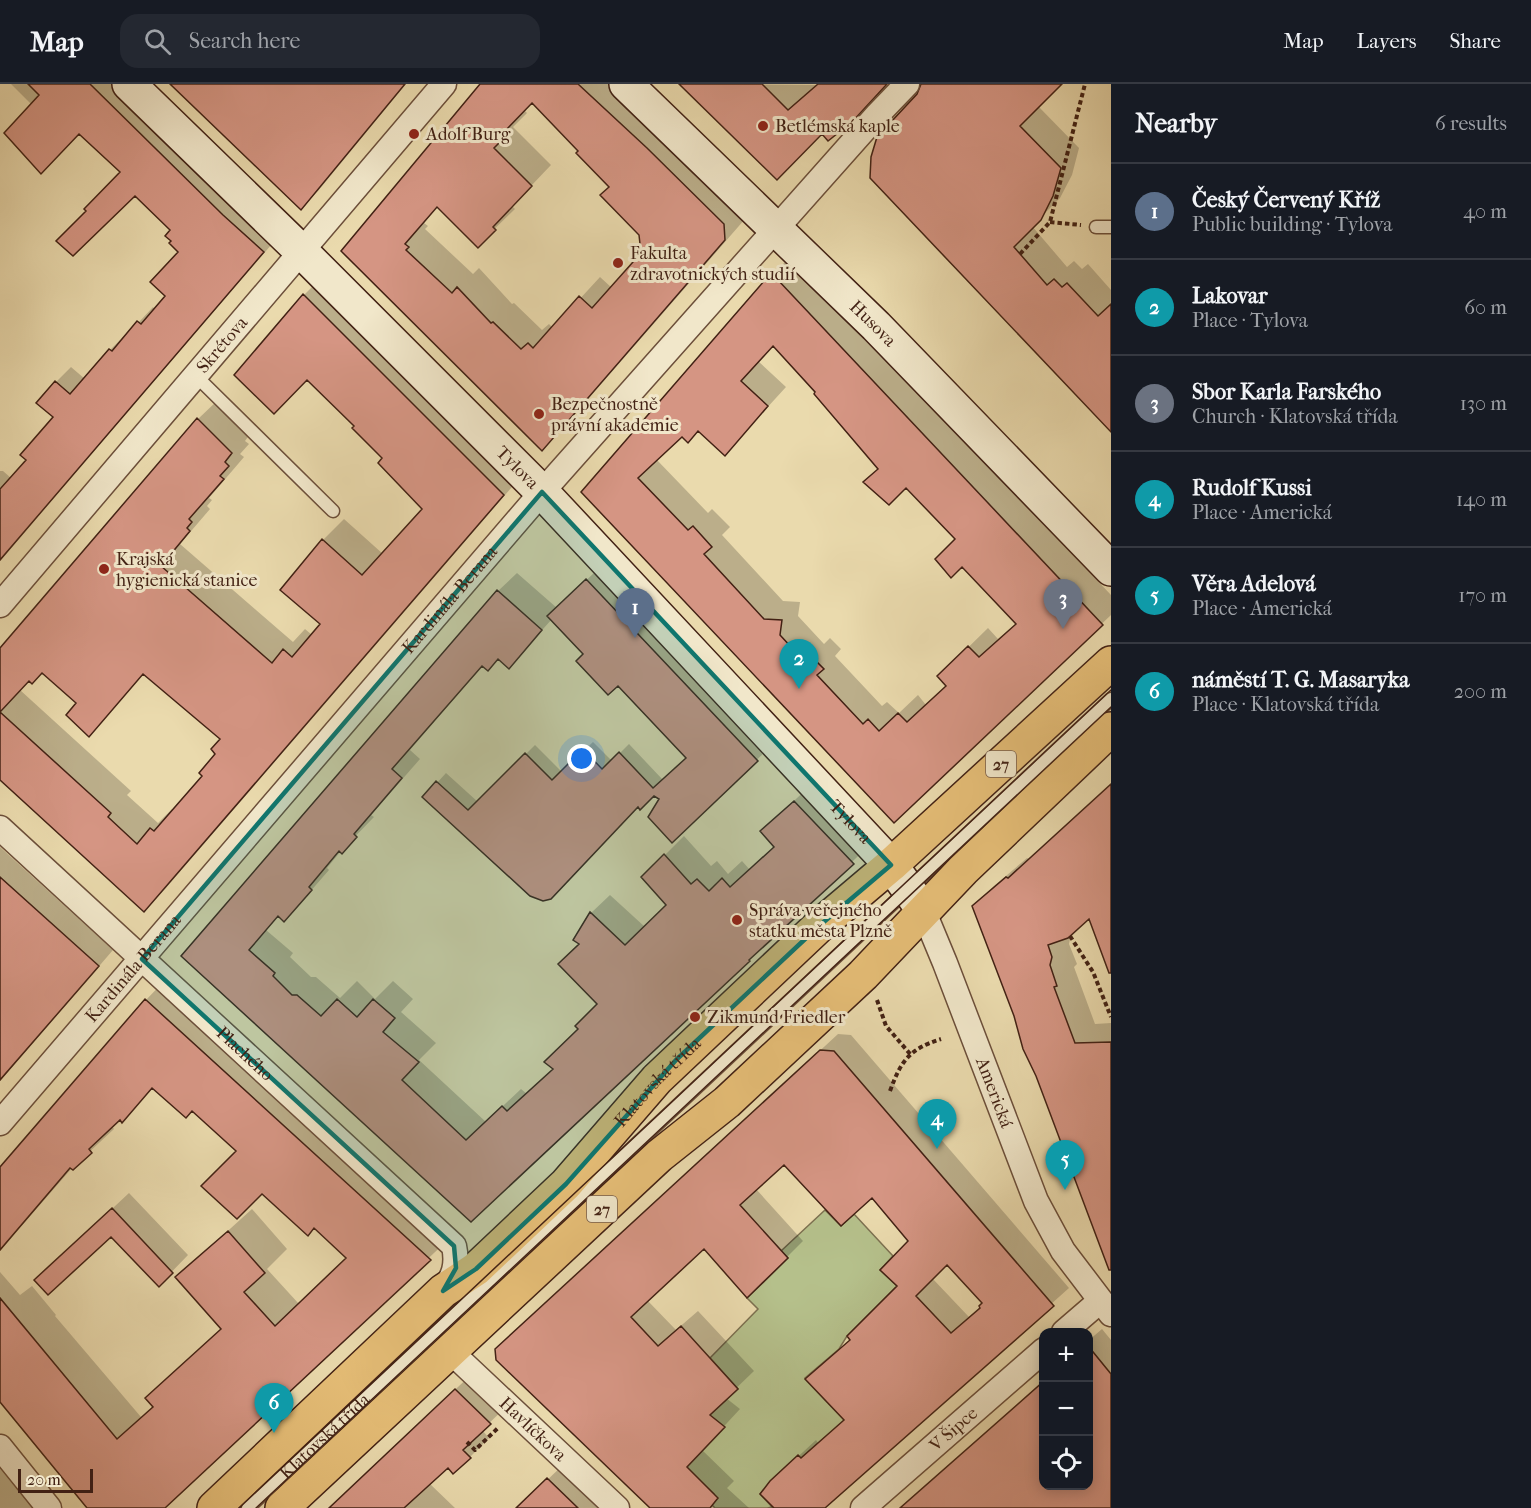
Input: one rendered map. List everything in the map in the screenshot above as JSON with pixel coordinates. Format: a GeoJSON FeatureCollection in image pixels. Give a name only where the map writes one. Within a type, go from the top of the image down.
{"type":"FeatureCollection","features":[{"type":"Feature","properties":{"kind":"main road","name":"Klatovská třída"},"geometry":{"type":"LineString","coordinates":[[214,1508],[278,1495],[450,1351],[659,1156],[727,1102],[863,975],[908,888],[1111,663]]}},
{"type":"Feature","properties":{"kind":"main road","name":"Klatovská třída"},"geometry":{"type":"LineString","coordinates":[[278,1495],[443,1292],[476,1269],[566,1184],[657,1079],[819,926],[908,888],[1111,729]]}},
{"type":"Feature","properties":{"kind":"street","name":"Tylova"},"geometry":{"type":"LineString","coordinates":[[129,84],[302,252],[542,492],[908,888]]}},
{"type":"Feature","properties":{"kind":"street","name":"Skrétova"},"geometry":{"type":"LineString","coordinates":[[0,605],[444,84]]}},
{"type":"Feature","properties":{"kind":"street","name":"Husova"},"geometry":{"type":"LineString","coordinates":[[626,84],[876,326],[1111,569]]}},
{"type":"Feature","properties":{"kind":"street","name":"Kardinála Berana"},"geometry":{"type":"LineString","coordinates":[[0,1123],[542,492],[907,84]]}},
{"type":"Feature","properties":{"kind":"street","name":"Plachého"},"geometry":{"type":"LineString","coordinates":[[0,828],[454,1246],[456,1268],[443,1292]]}},
{"type":"Feature","properties":{"kind":"street","name":"Americká"},"geometry":{"type":"LineString","coordinates":[[908,888],[945,963],[1036,1201],[1063,1251],[1106,1307]]}},
{"type":"Feature","properties":{"kind":"street"},"geometry":{"type":"LineString","coordinates":[[1071,1328],[1106,1307]]}},
{"type":"Feature","properties":{"kind":"street","name":"Havlíčkova"},"geometry":{"type":"LineString","coordinates":[[450,1351],[617,1508]]}},
{"type":"Feature","properties":{"kind":"street","name":"V Šipce"},"geometry":{"type":"LineString","coordinates":[[863,1508],[1039,1354]]}},
{"type":"Feature","properties":{"kind":"street"},"geometry":{"type":"LineString","coordinates":[[0,1447],[49,1508]]}},
{"type":"Feature","properties":{"kind":"lane"},"geometry":{"type":"LineString","coordinates":[[1096,226],[1111,227]]}},
{"type":"Feature","properties":{"kind":"lane"},"geometry":{"type":"LineString","coordinates":[[196,376],[333,511]]}},
{"type":"Feature","properties":{"kind":"lane","name":"Klatovská třída"},"geometry":{"type":"LineString","coordinates":[[248,1508],[278,1495],[908,888],[1111,699]]}},
{"type":"Feature","properties":{"kind":"path"},"geometry":{"type":"LineString","coordinates":[[1020,254],[1050,222],[1085,84]]}},
{"type":"Feature","properties":{"kind":"path"},"geometry":{"type":"LineString","coordinates":[[1050,222],[1096,226]]}},
{"type":"Feature","properties":{"kind":"path"},"geometry":{"type":"LineString","coordinates":[[1070,936],[1093,972],[1111,1017]]}},
{"type":"Feature","properties":{"kind":"path"},"geometry":{"type":"LineString","coordinates":[[890,1091],[900,1066],[911,1055],[923,1045],[941,1040]]}},
{"type":"Feature","properties":{"kind":"path"},"geometry":{"type":"LineString","coordinates":[[898,1041],[911,1055]]}},
{"type":"Feature","properties":{"kind":"path"},"geometry":{"type":"LineString","coordinates":[[467,1442],[475,1450],[498,1428]]}},
{"type":"Feature","properties":{"kind":"highlighted area"},"geometry":{"type":"Polygon","coordinates":[[[542,492],[891,865],[819,926],[676,1060],[566,1184],[476,1269],[443,1291],[456,1268],[454,1246],[142,959],[542,492]]]}},
{"type":"Feature","properties":{"kind":"green space"},"geometry":{"type":"Polygon","coordinates":[[[825,1210],[841,1226],[854,1214],[893,1256],[880,1270],[897,1286],[847,1336],[839,1349],[805,1378],[848,1423],[824,1438],[760,1494],[773,1508],[715,1508],[712,1505],[714,1494],[686,1468],[694,1429],[738,1389],[710,1358],[758,1309],[747,1298],[788,1258],[781,1251],[825,1210]]]}},
{"type":"Feature","properties":{"kind":"building"},"geometry":{"type":"Polygon","coordinates":[[[28,84],[90,84],[223,215],[264,252],[0,560],[0,489],[26,460],[20,455],[53,417],[36,403],[55,381],[70,394],[109,349],[112,351],[137,321],[141,324],[165,296],[150,282],[178,252],[165,236],[170,230],[135,196],[73,256],[56,241],[120,172],[79,134],[41,174],[4,133],[39,95],[28,84]]]}},
{"type":"Feature","properties":{"kind":"building"},"geometry":{"type":"Polygon","coordinates":[[[170,84],[405,84],[301,210],[170,84]]]}},
{"type":"Feature","properties":{"kind":"building"},"geometry":{"type":"Polygon","coordinates":[[[480,84],[578,84],[724,224],[725,240],[542,451],[341,251],[480,84]],[[532,103],[505,131],[508,134],[494,148],[532,186],[493,227],[496,230],[478,248],[437,207],[405,244],[409,247],[406,250],[452,293],[457,287],[491,323],[493,322],[521,349],[528,343],[533,348],[579,296],[592,308],[641,253],[639,235],[600,195],[609,187],[576,153],[578,151],[532,103]]]}},
{"type":"Feature","properties":{"kind":"building"},"geometry":{"type":"Polygon","coordinates":[[[679,84],[762,84],[788,110],[818,84],[887,84],[852,122],[828,141],[822,134],[777,180],[679,84]]]}},
{"type":"Feature","properties":{"kind":"building"},"geometry":{"type":"Polygon","coordinates":[[[921,84],[1062,84],[1020,126],[1061,168],[1053,196],[1041,220],[1014,247],[1047,285],[1054,279],[1062,287],[1067,283],[1098,316],[1111,304],[1111,432],[870,178],[871,157],[877,137],[917,94],[921,84]]]}},
{"type":"Feature","properties":{"kind":"building"},"geometry":{"type":"Polygon","coordinates":[[[777,279],[1103,625],[894,823],[581,492],[765,280],[777,279]],[[773,346],[741,381],[768,406],[725,456],[698,431],[688,443],[682,437],[638,478],[688,530],[693,526],[712,547],[704,554],[764,619],[782,620],[780,635],[804,661],[811,656],[824,669],[817,675],[863,724],[868,719],[879,731],[898,713],[907,722],[946,686],[937,676],[968,646],[979,657],[1016,624],[962,567],[951,578],[935,559],[955,539],[906,488],[889,505],[863,482],[878,469],[814,394],[815,392],[773,346]]]}},
{"type":"Feature","properties":{"kind":"building"},"geometry":{"type":"Polygon","coordinates":[[[303,294],[504,495],[144,912],[0,780],[0,712],[0,648],[197,418],[232,453],[225,462],[229,466],[220,476],[224,479],[189,519],[192,522],[187,528],[190,531],[161,566],[272,663],[283,649],[292,657],[320,624],[280,590],[322,539],[362,575],[422,509],[378,463],[382,458],[352,428],[354,426],[307,380],[274,414],[234,375],[303,294]],[[42,673],[32,684],[29,681],[0,712],[111,813],[108,817],[137,844],[150,828],[154,831],[202,776],[199,773],[215,754],[211,749],[220,739],[143,674],[89,737],[66,715],[76,703],[42,673]]]}},
{"type":"Feature","properties":{"kind":"building"},"geometry":{"type":"Polygon","coordinates":[[[586,579],[758,761],[672,843],[648,817],[659,799],[654,796],[640,810],[638,807],[551,899],[543,901],[530,896],[422,797],[436,781],[468,810],[525,753],[552,780],[583,749],[602,769],[619,752],[653,788],[686,758],[618,686],[608,695],[576,661],[583,654],[547,616],[586,579]]]}},
{"type":"Feature","properties":{"kind":"building"},"geometry":{"type":"Polygon","coordinates":[[[497,590],[542,630],[509,669],[498,659],[488,671],[482,666],[392,769],[402,778],[354,834],[357,837],[342,854],[339,851],[309,887],[312,890],[284,922],[278,916],[249,950],[275,973],[273,976],[292,995],[297,995],[321,1016],[337,999],[357,1017],[373,999],[395,1018],[383,1032],[419,1062],[402,1080],[466,1140],[502,1106],[507,1111],[553,1069],[544,1062],[578,1029],[575,1026],[597,1004],[558,964],[579,944],[573,940],[590,912],[625,945],[666,905],[641,877],[664,854],[691,884],[697,879],[709,891],[722,878],[730,887],[774,847],[760,831],[794,801],[854,864],[471,1222],[181,956],[497,590]]]}},
{"type":"Feature","properties":{"kind":"building"},"geometry":{"type":"Polygon","coordinates":[[[1111,784],[1111,973],[1109,973],[1089,919],[1068,938],[1048,945],[1052,957],[1050,965],[1057,986],[1054,987],[1075,1043],[1111,1042],[1111,1270],[1109,1270],[1036,1076],[1023,1049],[1014,1016],[972,906],[1006,877],[1008,878],[1111,784]]]}},
{"type":"Feature","properties":{"kind":"building"},"geometry":{"type":"Polygon","coordinates":[[[0,877],[99,966],[0,1080],[0,877]]]}},
{"type":"Feature","properties":{"kind":"building"},"geometry":{"type":"Polygon","coordinates":[[[145,999],[431,1260],[165,1508],[87,1508],[0,1402],[0,1298],[117,1439],[153,1407],[145,1398],[221,1329],[175,1277],[228,1231],[265,1273],[244,1292],[275,1326],[346,1258],[314,1228],[308,1236],[262,1194],[237,1219],[201,1186],[236,1151],[192,1111],[186,1118],[152,1088],[122,1123],[120,1120],[89,1149],[92,1153],[73,1170],[70,1168],[0,1250],[0,1167],[145,999]]]}},
{"type":"Feature","properties":{"kind":"building"},"geometry":{"type":"Polygon","coordinates":[[[820,1050],[834,1051],[1054,1306],[825,1508],[774,1508],[760,1494],[770,1481],[798,1455],[801,1458],[844,1420],[805,1379],[850,1340],[847,1336],[897,1286],[880,1270],[908,1241],[872,1198],[841,1226],[784,1165],[740,1205],[788,1258],[747,1298],[704,1249],[631,1317],[658,1346],[681,1326],[738,1389],[710,1415],[725,1427],[687,1467],[718,1498],[710,1508],[650,1508],[496,1360],[495,1349],[820,1050]],[[947,1265],[916,1296],[951,1333],[980,1308],[982,1303],[947,1265]]]}},
{"type":"Feature","properties":{"kind":"building"},"geometry":{"type":"Polygon","coordinates":[[[112,1208],[173,1273],[159,1287],[111,1237],[48,1295],[34,1280],[112,1208]]]}},
{"type":"Feature","properties":{"kind":"building"},"geometry":{"type":"Polygon","coordinates":[[[1093,1352],[1111,1374],[1111,1508],[900,1508],[1039,1385],[1039,1490],[1093,1490],[1093,1352]]]}},
{"type":"Feature","properties":{"kind":"building"},"geometry":{"type":"Polygon","coordinates":[[[455,1389],[491,1424],[463,1450],[471,1458],[453,1474],[448,1468],[404,1508],[329,1508],[455,1389]]]}},
{"type":"Feature","properties":{"kind":"building"},"geometry":{"type":"Polygon","coordinates":[[[547,1478],[578,1508],[516,1508],[547,1478]]]}},
{"type":"Feature","properties":{"kind":"tram line"},"geometry":{"type":"LineString","coordinates":[[239,1508],[1111,690]]}},
{"type":"Feature","properties":{"kind":"tram line"},"geometry":{"type":"LineString","coordinates":[[256,1508],[1111,707]]}},
{"type":"Feature","properties":{"kind":"place","name":"Betlémská kaple"},"geometry":{"type":"Point","coordinates":[763,126]}},
{"type":"Feature","properties":{"kind":"place","name":"Adolf Burg"},"geometry":{"type":"Point","coordinates":[414,134]}},
{"type":"Feature","properties":{"kind":"place","name":"Fakulta zdravotnických studií"},"geometry":{"type":"Point","coordinates":[618,263]}},
{"type":"Feature","properties":{"kind":"place","name":"Bezpečnostně právní akademie"},"geometry":{"type":"Point","coordinates":[539,414]}},
{"type":"Feature","properties":{"kind":"place","name":"Krajská hygienická stanice"},"geometry":{"type":"Point","coordinates":[104,569]}},
{"type":"Feature","properties":{"kind":"place","name":"Sbor Karla Farského"},"geometry":{"type":"Point","coordinates":[1063,629]}},
{"type":"Feature","properties":{"kind":"place","name":"Český Červený Kříž"},"geometry":{"type":"Point","coordinates":[635,638]}},
{"type":"Feature","properties":{"kind":"place","name":"Lakovar"},"geometry":{"type":"Point","coordinates":[799,689]}},
{"type":"Feature","properties":{"kind":"place","name":"Správa veřejného statku města Plzně"},"geometry":{"type":"Point","coordinates":[737,920]}},
{"type":"Feature","properties":{"kind":"place","name":"Zikmund Friedler"},"geometry":{"type":"Point","coordinates":[695,1017]}},
{"type":"Feature","properties":{"kind":"place","name":"Rudolf Kussi"},"geometry":{"type":"Point","coordinates":[937,1149]}},
{"type":"Feature","properties":{"kind":"place","name":"Věra Adelová"},"geometry":{"type":"Point","coordinates":[1065,1190]}},
{"type":"Feature","properties":{"kind":"place","name":"náměstí T. G. Masaryka"},"geometry":{"type":"Point","coordinates":[274,1433]}}]}
